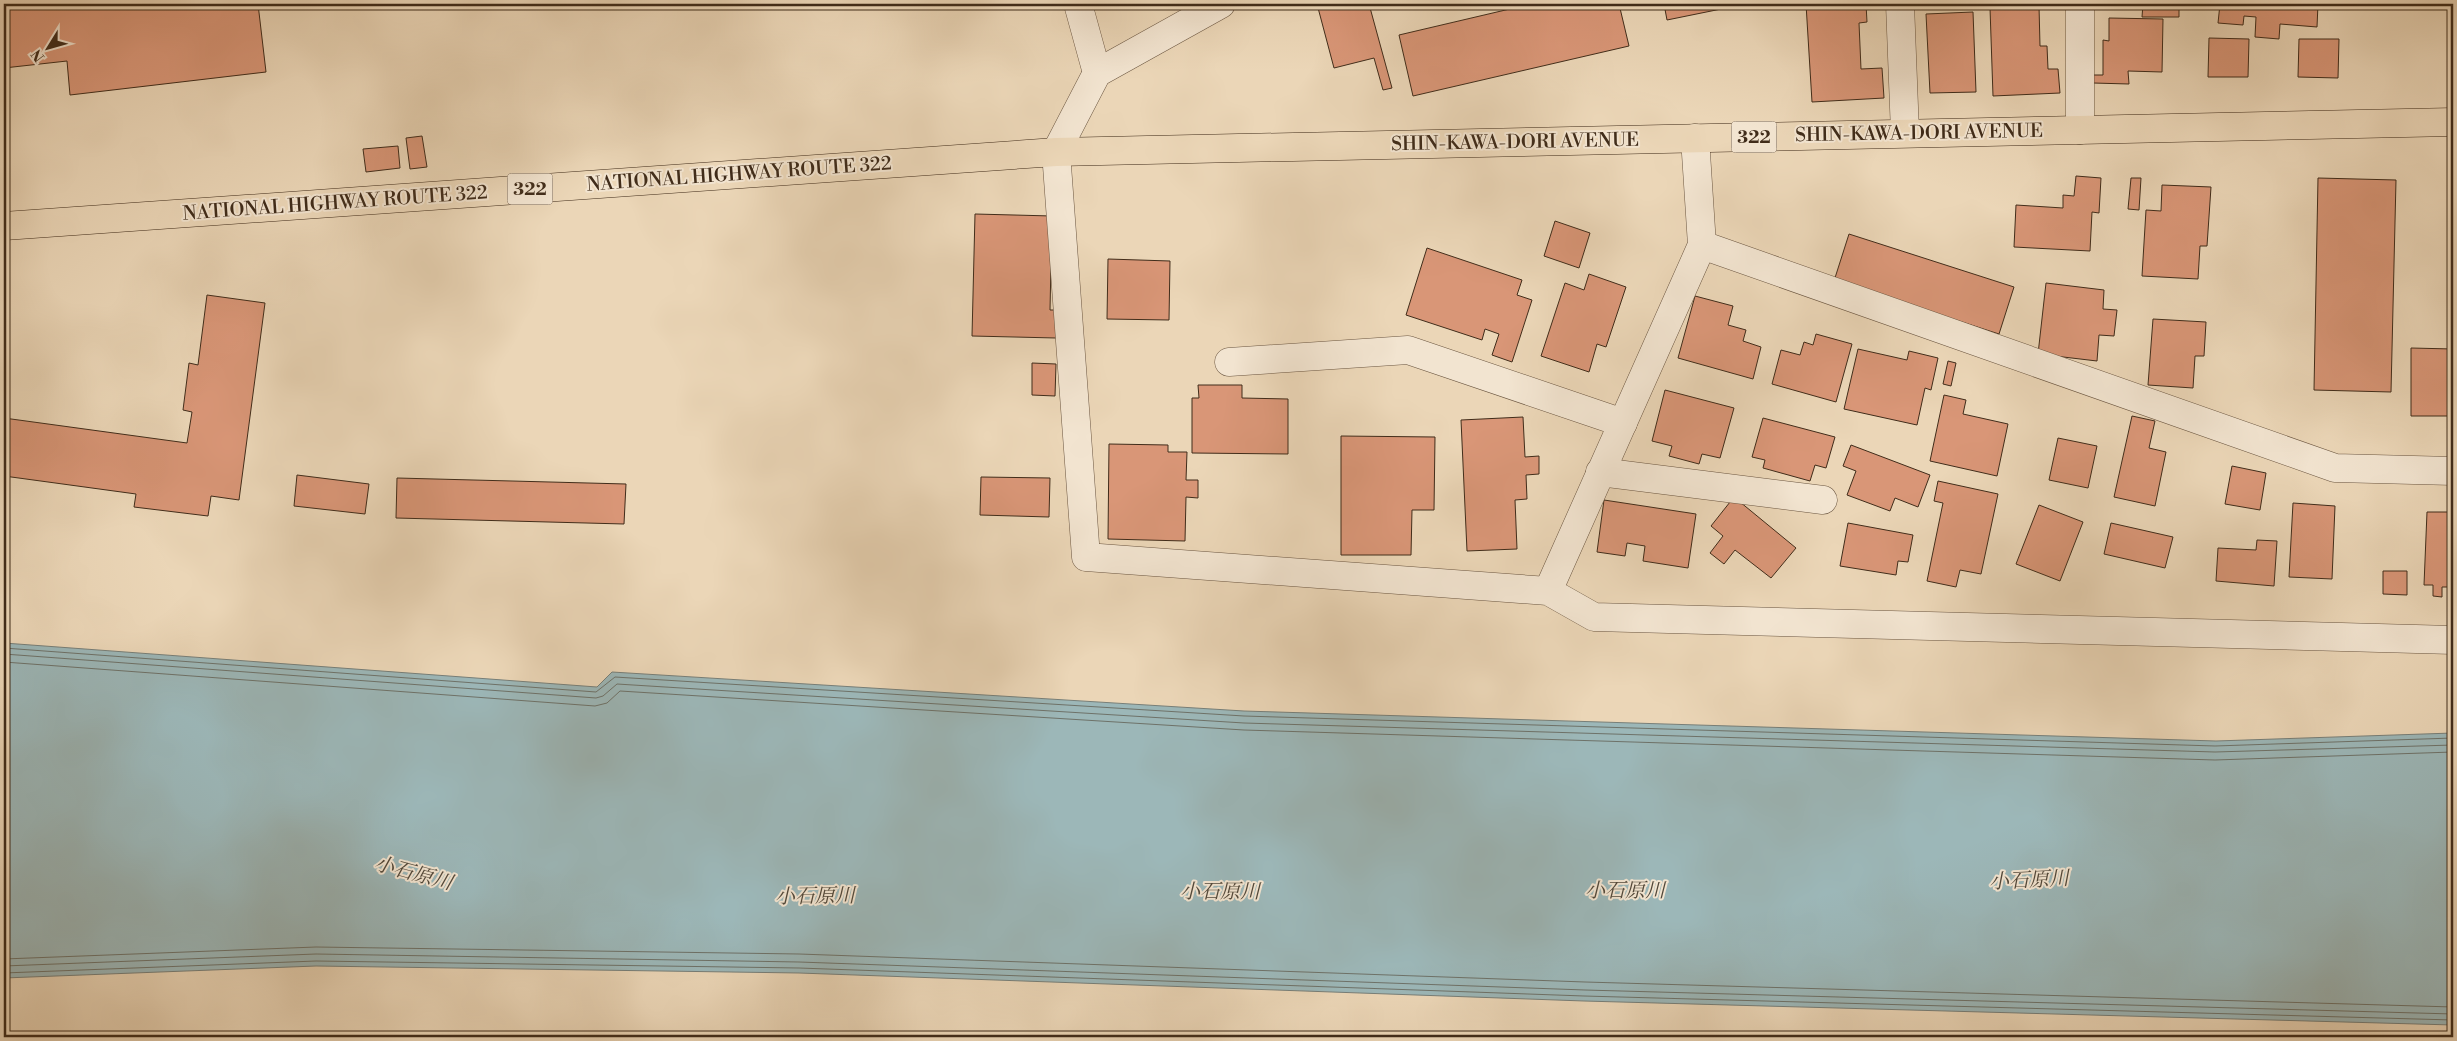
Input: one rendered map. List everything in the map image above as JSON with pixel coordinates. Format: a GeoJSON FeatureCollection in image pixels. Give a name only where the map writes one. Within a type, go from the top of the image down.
{"type":"FeatureCollection","features":[{"type":"Feature","properties":{"kind":"highway","name":"SHIN-KAWA-DORI AVENUE"},"geometry":{"type":"LineString","coordinates":[[1056,152],[2453,122]]}},
{"type":"Feature","properties":{"kind":"highway","name":"NATIONAL HIGHWAY ROUTE 322"},"geometry":{"type":"LineString","coordinates":[[4,226],[1056,152]]}},
{"type":"Feature","properties":{"kind":"street"},"geometry":{"type":"LineString","coordinates":[[1078,4],[1097,73]]}},
{"type":"Feature","properties":{"kind":"street"},"geometry":{"type":"LineString","coordinates":[[1221,4],[1097,73],[1056,152],[1086,557],[1548,591],[1594,617],[2453,640]]}},
{"type":"Feature","properties":{"kind":"street"},"geometry":{"type":"LineString","coordinates":[[1900,4],[1905,133]]}},
{"type":"Feature","properties":{"kind":"street"},"geometry":{"type":"LineString","coordinates":[[2080,4],[2080,130]]}},
{"type":"Feature","properties":{"kind":"street"},"geometry":{"type":"LineString","coordinates":[[1548,591],[1702,245],[1696,138]]}},
{"type":"Feature","properties":{"kind":"street"},"geometry":{"type":"LineString","coordinates":[[1702,245],[2335,468],[2453,471]]}},
{"type":"Feature","properties":{"kind":"street"},"geometry":{"type":"LineString","coordinates":[[1229,362],[1408,350],[1623,423]]}},
{"type":"Feature","properties":{"kind":"street"},"geometry":{"type":"LineString","coordinates":[[1600,472],[1824,500]]}},
{"type":"Feature","properties":{"kind":"water","name":"小石原川"},"geometry":{"type":"Polygon","coordinates":[[[4,643],[597,687],[612,672],[1244,711],[2216,741],[2453,733],[2453,1025],[1584,1001],[799,973],[316,966],[4,978],[4,643]]]}},
{"type":"Feature","properties":{"kind":"building"},"geometry":{"type":"Polygon","coordinates":[[[4,4],[258,4],[266,72],[70,95],[67,61],[4,68],[4,4]]]}},
{"type":"Feature","properties":{"kind":"building"},"geometry":{"type":"Polygon","coordinates":[[[1317,4],[1369,4],[1392,88],[1383,90],[1374,58],[1334,68],[1317,4]]]}},
{"type":"Feature","properties":{"kind":"building"},"geometry":{"type":"Polygon","coordinates":[[[1531,4],[1619,4],[1629,46],[1413,96],[1399,35],[1531,4]]]}},
{"type":"Feature","properties":{"kind":"building"},"geometry":{"type":"Polygon","coordinates":[[[1664,4],[1725,4],[1726,8],[1667,20],[1664,4]]]}},
{"type":"Feature","properties":{"kind":"building"},"geometry":{"type":"Polygon","coordinates":[[[1806,4],[1866,4],[1867,22],[1859,23],[1861,69],[1882,68],[1884,98],[1812,102],[1806,4]]]}},
{"type":"Feature","properties":{"kind":"building"},"geometry":{"type":"Polygon","coordinates":[[[2143,4],[2179,4],[2179,17],[2142,17],[2143,4]]]}},
{"type":"Feature","properties":{"kind":"building"},"geometry":{"type":"Polygon","coordinates":[[[2220,4],[2318,4],[2317,27],[2280,24],[2279,39],[2255,37],[2256,17],[2244,16],[2243,25],[2218,23],[2220,4]]]}},
{"type":"Feature","properties":{"kind":"building"},"geometry":{"type":"Polygon","coordinates":[[[2039,6],[2040,46],[2047,46],[2048,69],[2058,69],[2060,93],[1993,96],[1990,8],[2039,6]]]}},
{"type":"Feature","properties":{"kind":"building"},"geometry":{"type":"Polygon","coordinates":[[[1973,12],[1976,92],[1930,93],[1926,14],[1973,12]]]}},
{"type":"Feature","properties":{"kind":"building"},"geometry":{"type":"Polygon","coordinates":[[[2109,18],[2163,19],[2162,72],[2128,71],[2129,84],[2093,83],[2093,75],[2103,75],[2103,40],[2109,41],[2109,18]]]}},
{"type":"Feature","properties":{"kind":"building"},"geometry":{"type":"Polygon","coordinates":[[[2209,38],[2249,39],[2248,77],[2208,77],[2209,38]]]}},
{"type":"Feature","properties":{"kind":"building"},"geometry":{"type":"Polygon","coordinates":[[[2299,39],[2339,39],[2338,78],[2298,77],[2299,39]]]}},
{"type":"Feature","properties":{"kind":"building"},"geometry":{"type":"Polygon","coordinates":[[[422,136],[427,167],[410,169],[406,138],[422,136]]]}},
{"type":"Feature","properties":{"kind":"building"},"geometry":{"type":"Polygon","coordinates":[[[398,146],[400,168],[366,172],[363,149],[398,146]]]}},
{"type":"Feature","properties":{"kind":"building"},"geometry":{"type":"Polygon","coordinates":[[[2076,176],[2101,178],[2099,213],[2092,212],[2090,251],[2014,247],[2016,205],[2063,208],[2063,195],[2074,196],[2076,176]]]}},
{"type":"Feature","properties":{"kind":"building"},"geometry":{"type":"Polygon","coordinates":[[[2131,178],[2141,178],[2139,210],[2128,209],[2131,178]]]}},
{"type":"Feature","properties":{"kind":"building"},"geometry":{"type":"Polygon","coordinates":[[[2318,178],[2396,180],[2391,392],[2314,390],[2318,178]]]}},
{"type":"Feature","properties":{"kind":"building"},"geometry":{"type":"Polygon","coordinates":[[[2162,185],[2211,187],[2207,246],[2200,246],[2198,279],[2142,276],[2146,210],[2161,211],[2162,185]]]}},
{"type":"Feature","properties":{"kind":"building"},"geometry":{"type":"Polygon","coordinates":[[[975,214],[1052,216],[1050,310],[1056,310],[1056,338],[972,336],[975,214]]]}},
{"type":"Feature","properties":{"kind":"building"},"geometry":{"type":"Polygon","coordinates":[[[1555,221],[1590,233],[1579,268],[1544,256],[1555,221]]]}},
{"type":"Feature","properties":{"kind":"building"},"geometry":{"type":"Polygon","coordinates":[[[1849,234],[2014,287],[1999,334],[1834,281],[1849,234]]]}},
{"type":"Feature","properties":{"kind":"building"},"geometry":{"type":"Polygon","coordinates":[[[1427,248],[1522,280],[1517,295],[1532,300],[1512,362],[1492,355],[1499,334],[1485,329],[1482,340],[1406,315],[1427,248]]]}},
{"type":"Feature","properties":{"kind":"building"},"geometry":{"type":"Polygon","coordinates":[[[1108,259],[1170,261],[1169,320],[1107,319],[1108,259]]]}},
{"type":"Feature","properties":{"kind":"building"},"geometry":{"type":"Polygon","coordinates":[[[1589,274],[1626,287],[1606,347],[1597,344],[1589,372],[1541,356],[1565,283],[1584,290],[1589,274]]]}},
{"type":"Feature","properties":{"kind":"building"},"geometry":{"type":"Polygon","coordinates":[[[2046,283],[2104,290],[2103,309],[2117,310],[2114,336],[2099,335],[2097,361],[2038,354],[2046,283]]]}},
{"type":"Feature","properties":{"kind":"building"},"geometry":{"type":"Polygon","coordinates":[[[207,295],[265,303],[239,500],[211,496],[208,516],[134,507],[136,494],[4,476],[4,418],[187,443],[192,412],[183,410],[189,363],[198,365],[207,295]]]}},
{"type":"Feature","properties":{"kind":"building"},"geometry":{"type":"Polygon","coordinates":[[[1695,296],[1733,306],[1728,325],[1746,330],[1743,341],[1761,347],[1753,379],[1678,358],[1695,296]]]}},
{"type":"Feature","properties":{"kind":"building"},"geometry":{"type":"Polygon","coordinates":[[[2153,319],[2206,322],[2204,356],[2195,356],[2193,388],[2148,385],[2153,319]]]}},
{"type":"Feature","properties":{"kind":"building"},"geometry":{"type":"Polygon","coordinates":[[[1816,334],[1852,344],[1836,402],[1772,384],[1781,350],[1800,355],[1804,342],[1813,345],[1816,334]]]}},
{"type":"Feature","properties":{"kind":"building"},"geometry":{"type":"Polygon","coordinates":[[[2411,348],[2453,349],[2453,416],[2411,416],[2411,348]]]}},
{"type":"Feature","properties":{"kind":"building"},"geometry":{"type":"Polygon","coordinates":[[[1858,349],[1907,360],[1909,351],[1938,358],[1931,390],[1925,388],[1917,425],[1844,409],[1858,349]]]}},
{"type":"Feature","properties":{"kind":"building"},"geometry":{"type":"Polygon","coordinates":[[[1948,361],[1956,363],[1951,386],[1943,384],[1948,361]]]}},
{"type":"Feature","properties":{"kind":"building"},"geometry":{"type":"Polygon","coordinates":[[[1032,363],[1056,364],[1055,396],[1032,395],[1032,363]]]}},
{"type":"Feature","properties":{"kind":"building"},"geometry":{"type":"Polygon","coordinates":[[[1198,385],[1242,385],[1242,398],[1288,399],[1288,454],[1192,453],[1192,398],[1199,398],[1198,385]]]}},
{"type":"Feature","properties":{"kind":"building"},"geometry":{"type":"Polygon","coordinates":[[[1665,390],[1734,408],[1720,458],[1702,454],[1699,464],[1669,456],[1672,446],[1652,441],[1665,390]]]}},
{"type":"Feature","properties":{"kind":"building"},"geometry":{"type":"Polygon","coordinates":[[[1944,395],[1966,400],[1963,414],[2008,424],[1997,476],[1930,461],[1944,395]]]}},
{"type":"Feature","properties":{"kind":"building"},"geometry":{"type":"Polygon","coordinates":[[[2132,416],[2155,421],[2149,448],[2166,452],[2155,506],[2114,497],[2132,416]]]}},
{"type":"Feature","properties":{"kind":"building"},"geometry":{"type":"Polygon","coordinates":[[[1523,417],[1525,457],[1539,456],[1539,474],[1526,475],[1527,499],[1515,500],[1517,549],[1467,551],[1461,420],[1523,417]]]}},
{"type":"Feature","properties":{"kind":"building"},"geometry":{"type":"Polygon","coordinates":[[[1763,418],[1835,437],[1826,468],[1815,465],[1810,481],[1763,468],[1765,460],[1752,457],[1763,418]]]}},
{"type":"Feature","properties":{"kind":"building"},"geometry":{"type":"Polygon","coordinates":[[[1341,436],[1435,437],[1434,510],[1412,510],[1411,555],[1341,555],[1341,436]]]}},
{"type":"Feature","properties":{"kind":"building"},"geometry":{"type":"Polygon","coordinates":[[[2058,438],[2097,446],[2088,488],[2049,480],[2058,438]]]}},
{"type":"Feature","properties":{"kind":"building"},"geometry":{"type":"Polygon","coordinates":[[[1109,444],[1168,445],[1168,452],[1187,452],[1186,480],[1198,480],[1198,498],[1186,497],[1185,541],[1108,539],[1109,444]]]}},
{"type":"Feature","properties":{"kind":"building"},"geometry":{"type":"Polygon","coordinates":[[[1851,445],[1930,475],[1918,507],[1895,498],[1890,511],[1847,495],[1856,471],[1843,466],[1851,445]]]}},
{"type":"Feature","properties":{"kind":"building"},"geometry":{"type":"Polygon","coordinates":[[[2232,466],[2266,473],[2260,510],[2225,504],[2232,466]]]}},
{"type":"Feature","properties":{"kind":"building"},"geometry":{"type":"Polygon","coordinates":[[[297,475],[369,484],[365,514],[294,506],[297,475]]]}},
{"type":"Feature","properties":{"kind":"building"},"geometry":{"type":"Polygon","coordinates":[[[981,477],[1050,478],[1049,517],[980,515],[981,477]]]}},
{"type":"Feature","properties":{"kind":"building"},"geometry":{"type":"Polygon","coordinates":[[[397,478],[626,484],[624,524],[396,518],[397,478]]]}},
{"type":"Feature","properties":{"kind":"building"},"geometry":{"type":"Polygon","coordinates":[[[1938,481],[1998,494],[1981,574],[1960,570],[1956,587],[1927,581],[1943,503],[1934,501],[1938,481]]]}},
{"type":"Feature","properties":{"kind":"building"},"geometry":{"type":"Polygon","coordinates":[[[1734,497],[1796,548],[1771,578],[1735,550],[1724,564],[1710,553],[1723,536],[1711,526],[1734,497]]]}},
{"type":"Feature","properties":{"kind":"building"},"geometry":{"type":"Polygon","coordinates":[[[1604,500],[1696,514],[1688,568],[1643,561],[1645,546],[1627,543],[1625,556],[1597,552],[1604,500]]]}},
{"type":"Feature","properties":{"kind":"building"},"geometry":{"type":"Polygon","coordinates":[[[2293,503],[2335,506],[2332,579],[2289,577],[2293,503]]]}},
{"type":"Feature","properties":{"kind":"building"},"geometry":{"type":"Polygon","coordinates":[[[2039,505],[2083,522],[2060,581],[2016,564],[2039,505]]]}},
{"type":"Feature","properties":{"kind":"building"},"geometry":{"type":"Polygon","coordinates":[[[2427,512],[2453,512],[2453,587],[2442,587],[2442,597],[2433,596],[2433,585],[2424,585],[2427,512]]]}},
{"type":"Feature","properties":{"kind":"building"},"geometry":{"type":"Polygon","coordinates":[[[1848,523],[1913,535],[1908,562],[1898,561],[1896,575],[1840,566],[1848,523]]]}},
{"type":"Feature","properties":{"kind":"building"},"geometry":{"type":"Polygon","coordinates":[[[2111,523],[2173,537],[2165,568],[2104,554],[2111,523]]]}},
{"type":"Feature","properties":{"kind":"building"},"geometry":{"type":"Polygon","coordinates":[[[2257,540],[2277,541],[2274,586],[2216,581],[2218,548],[2256,550],[2257,540]]]}},
{"type":"Feature","properties":{"kind":"building"},"geometry":{"type":"Polygon","coordinates":[[[2383,571],[2407,571],[2407,595],[2383,594],[2383,571]]]}}]}
